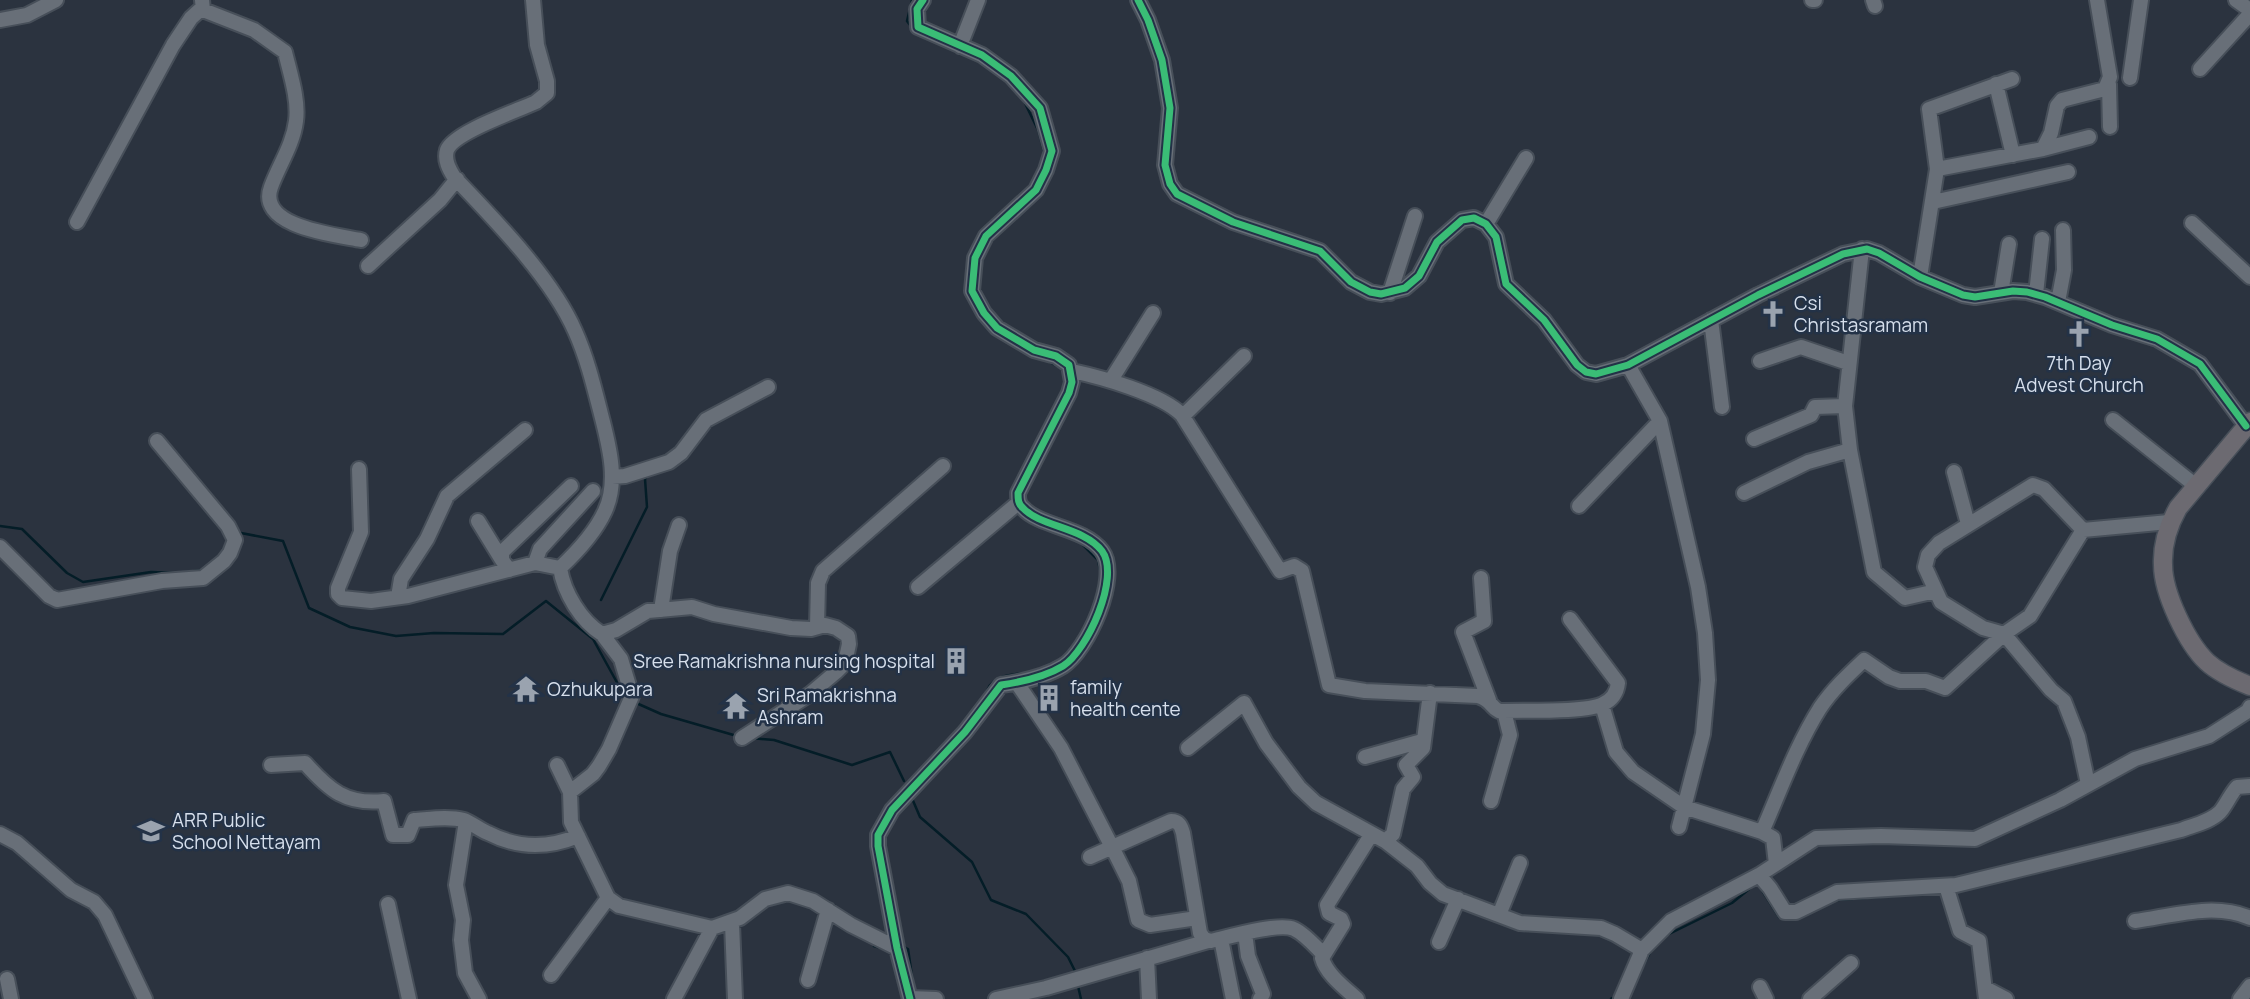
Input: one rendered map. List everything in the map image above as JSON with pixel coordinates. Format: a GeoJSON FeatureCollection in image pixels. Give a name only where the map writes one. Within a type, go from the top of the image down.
{"type":"FeatureCollection","features":[{"type":"Feature","properties":{"kind":"main road"},"geometry":{"type":"LineString","coordinates":[[2248,424],[2178,508],[2169,523],[2163,567],[2169,593],[2195,649],[2209,664],[2233,680],[2250,685]]}},
{"type":"Feature","properties":{"kind":"street"},"geometry":{"type":"LineString","coordinates":[[0,20],[27,15],[56,0]]}},
{"type":"Feature","properties":{"kind":"street"},"geometry":{"type":"LineString","coordinates":[[533,0],[537,45],[547,81],[547,93],[536,102],[453,141],[448,148],[447,160],[449,169],[457,179],[537,271],[566,314],[590,372],[606,433],[612,477],[610,496],[605,512],[583,546],[560,568]]}},
{"type":"Feature","properties":{"kind":"street"},"geometry":{"type":"LineString","coordinates":[[923,0],[917,9],[918,27],[982,55],[1010,76],[1040,108],[1052,151],[1046,170],[1036,190],[986,236],[975,258],[972,291],[984,313],[997,328],[1034,350],[1066,361],[1072,371],[1069,393],[1018,493],[1018,503],[1024,510],[1072,530],[1099,548],[1107,562],[1108,572],[1107,586],[1088,638],[1079,652],[1063,666],[1017,683],[1001,685],[995,690],[965,732],[883,822],[878,835],[878,846],[910,999],[936,999]]}},
{"type":"Feature","properties":{"kind":"street"},"geometry":{"type":"LineString","coordinates":[[960,46],[978,0]]}},
{"type":"Feature","properties":{"kind":"street"},"geometry":{"type":"LineString","coordinates":[[1138,0],[1162,60],[1170,108],[1165,165],[1170,184],[1177,194],[1233,222],[1320,251],[1351,282],[1370,292],[1390,293],[1405,288],[1419,276],[1437,242],[1462,220],[1474,218],[1486,224],[1496,237],[1506,284],[1544,320],[1577,365],[1586,372],[1596,373],[1628,365],[1821,264],[1862,249],[1879,253],[1920,277],[1963,295],[1975,297],[2013,291],[2036,294],[2112,326],[2157,339],[2200,364],[2248,424]]}},
{"type":"Feature","properties":{"kind":"street"},"geometry":{"type":"LineString","coordinates":[[2097,0],[2109,67],[2110,127]]}},
{"type":"Feature","properties":{"kind":"street"},"geometry":{"type":"LineString","coordinates":[[2130,78],[2141,0]]}},
{"type":"Feature","properties":{"kind":"street"},"geometry":{"type":"LineString","coordinates":[[77,222],[173,45],[202,4],[208,12],[254,30],[285,52],[297,118],[292,139],[270,190],[270,202],[275,213],[300,228],[361,240]]}},
{"type":"Feature","properties":{"kind":"street"},"geometry":{"type":"LineString","coordinates":[[2200,68],[2243,5]]}},
{"type":"Feature","properties":{"kind":"street"},"geometry":{"type":"LineString","coordinates":[[1920,277],[1934,202],[1937,169],[1928,111],[1930,107],[2012,79]]}},
{"type":"Feature","properties":{"kind":"street"},"geometry":{"type":"LineString","coordinates":[[1996,84],[2014,155]]}},
{"type":"Feature","properties":{"kind":"street"},"geometry":{"type":"LineString","coordinates":[[2043,149],[2051,133],[2057,106],[2062,100],[2105,89],[2109,84]]}},
{"type":"Feature","properties":{"kind":"street"},"geometry":{"type":"LineString","coordinates":[[1937,169],[2043,149],[2089,137]]}},
{"type":"Feature","properties":{"kind":"street"},"geometry":{"type":"LineString","coordinates":[[1486,224],[1526,158]]}},
{"type":"Feature","properties":{"kind":"street"},"geometry":{"type":"LineString","coordinates":[[1934,202],[2068,172]]}},
{"type":"Feature","properties":{"kind":"street"},"geometry":{"type":"LineString","coordinates":[[368,266],[439,200],[457,179]]}},
{"type":"Feature","properties":{"kind":"street"},"geometry":{"type":"LineString","coordinates":[[1390,293],[1415,216]]}},
{"type":"Feature","properties":{"kind":"street"},"geometry":{"type":"LineString","coordinates":[[2192,223],[2250,277]]}},
{"type":"Feature","properties":{"kind":"street"},"geometry":{"type":"LineString","coordinates":[[2058,302],[2064,270],[2063,230]]}},
{"type":"Feature","properties":{"kind":"street"},"geometry":{"type":"LineString","coordinates":[[2036,294],[2042,239]]}},
{"type":"Feature","properties":{"kind":"street"},"geometry":{"type":"LineString","coordinates":[[2001,293],[2009,244]]}},
{"type":"Feature","properties":{"kind":"street"},"geometry":{"type":"LineString","coordinates":[[1862,249],[1845,406],[1850,450],[1874,572],[1905,598],[1936,591]]}},
{"type":"Feature","properties":{"kind":"street"},"geometry":{"type":"LineString","coordinates":[[1111,380],[1153,313]]}},
{"type":"Feature","properties":{"kind":"street"},"geometry":{"type":"LineString","coordinates":[[1711,320],[1722,407]]}},
{"type":"Feature","properties":{"kind":"street"},"geometry":{"type":"LineString","coordinates":[[1760,360],[1801,347],[1849,363]]}},
{"type":"Feature","properties":{"kind":"street"},"geometry":{"type":"LineString","coordinates":[[1183,416],[1244,356]]}},
{"type":"Feature","properties":{"kind":"street"},"geometry":{"type":"LineString","coordinates":[[1628,365],[1660,421],[1698,587],[1705,633],[1708,680],[1703,734],[1679,827]]}},
{"type":"Feature","properties":{"kind":"street"},"geometry":{"type":"LineString","coordinates":[[1072,371],[1111,380],[1173,407],[1183,416],[1280,571],[1294,566],[1302,571],[1329,685],[1365,691],[1478,696],[1489,700]]}},
{"type":"Feature","properties":{"kind":"street"},"geometry":{"type":"LineString","coordinates":[[612,477],[625,476],[669,462],[681,453],[706,420],[768,387]]}},
{"type":"Feature","properties":{"kind":"street"},"geometry":{"type":"LineString","coordinates":[[1754,439],[1811,415],[1815,407],[1845,406]]}},
{"type":"Feature","properties":{"kind":"street"},"geometry":{"type":"LineString","coordinates":[[2113,420],[2196,486]]}},
{"type":"Feature","properties":{"kind":"street"},"geometry":{"type":"LineString","coordinates":[[1579,506],[1660,421]]}},
{"type":"Feature","properties":{"kind":"street"},"geometry":{"type":"LineString","coordinates":[[402,596],[399,591],[401,579],[426,539],[447,496],[525,430]]}},
{"type":"Feature","properties":{"kind":"street"},"geometry":{"type":"LineString","coordinates":[[0,547],[43,591],[57,600],[162,581],[203,578],[230,553],[234,540],[228,526],[157,441]]}},
{"type":"Feature","properties":{"kind":"street"},"geometry":{"type":"LineString","coordinates":[[1744,493],[1808,463],[1850,450]]}},
{"type":"Feature","properties":{"kind":"street"},"geometry":{"type":"LineString","coordinates":[[817,628],[818,583],[822,571],[943,466]]}},
{"type":"Feature","properties":{"kind":"street"},"geometry":{"type":"LineString","coordinates":[[359,469],[360,532],[338,588],[338,594],[346,599],[371,601],[402,596],[506,565],[535,564],[560,568]]}},
{"type":"Feature","properties":{"kind":"street"},"geometry":{"type":"LineString","coordinates":[[1954,472],[1968,524]]}},
{"type":"Feature","properties":{"kind":"street"},"geometry":{"type":"LineString","coordinates":[[2083,530],[2044,489],[2033,485],[1939,543],[1928,555],[1925,567],[1941,602],[1983,628],[2004,634],[2051,690],[2064,701],[2078,737],[2088,784]]}},
{"type":"Feature","properties":{"kind":"street"},"geometry":{"type":"LineString","coordinates":[[506,565],[502,552],[571,486]]}},
{"type":"Feature","properties":{"kind":"street"},"geometry":{"type":"LineString","coordinates":[[535,564],[540,550],[593,491]]}},
{"type":"Feature","properties":{"kind":"street"},"geometry":{"type":"LineString","coordinates":[[918,587],[1018,503]]}},
{"type":"Feature","properties":{"kind":"street"},"geometry":{"type":"LineString","coordinates":[[478,521],[506,565]]}},
{"type":"Feature","properties":{"kind":"street"},"geometry":{"type":"LineString","coordinates":[[2083,530],[2169,523]]}},
{"type":"Feature","properties":{"kind":"street"},"geometry":{"type":"LineString","coordinates":[[660,610],[670,551],[679,525]]}},
{"type":"Feature","properties":{"kind":"street"},"geometry":{"type":"LineString","coordinates":[[1762,832],[1805,736],[1820,708],[1842,680],[1864,660],[1900,681],[1926,681],[1945,688],[2004,634],[2030,616],[2083,530]]}},
{"type":"Feature","properties":{"kind":"street"},"geometry":{"type":"LineString","coordinates":[[560,568],[565,586],[575,605],[621,659],[630,701],[599,766],[570,792]]}},
{"type":"Feature","properties":{"kind":"street"},"geometry":{"type":"LineString","coordinates":[[1481,578],[1484,621],[1463,632],[1489,700],[1496,710],[1585,708],[1602,705],[1615,694],[1618,683],[1570,619]]}},
{"type":"Feature","properties":{"kind":"street"},"geometry":{"type":"LineString","coordinates":[[601,634],[615,630],[648,611],[692,607],[790,628],[817,628],[825,625],[848,636],[845,663],[810,694],[742,738]]}},
{"type":"Feature","properties":{"kind":"street"},"geometry":{"type":"LineString","coordinates":[[1017,683],[1061,748],[1112,847],[1129,881],[1138,920],[1150,925],[1197,918]]}},
{"type":"Feature","properties":{"kind":"street"},"geometry":{"type":"LineString","coordinates":[[1385,841],[1393,834],[1403,789],[1413,777],[1406,765],[1423,748],[1430,693]]}},
{"type":"Feature","properties":{"kind":"street"},"geometry":{"type":"LineString","coordinates":[[1188,748],[1244,703],[1266,743],[1299,787],[1316,803],[1385,841],[1417,866],[1436,888],[1499,915],[1532,925],[1601,928],[1642,950]]}},
{"type":"Feature","properties":{"kind":"street"},"geometry":{"type":"LineString","coordinates":[[1602,705],[1616,752],[1633,772],[1684,807],[1773,838],[1776,864]]}},
{"type":"Feature","properties":{"kind":"street"},"geometry":{"type":"LineString","coordinates":[[1621,999],[1642,950],[1671,921],[1759,875],[1816,838],[1881,836],[1975,839],[2060,800],[2135,759],[2209,736],[2248,711],[2250,707]]}},
{"type":"Feature","properties":{"kind":"street"},"geometry":{"type":"LineString","coordinates":[[1491,801],[1510,735],[1504,711]]}},
{"type":"Feature","properties":{"kind":"street"},"geometry":{"type":"LineString","coordinates":[[1365,757],[1422,741]]}},
{"type":"Feature","properties":{"kind":"street"},"geometry":{"type":"LineString","coordinates":[[271,765],[305,764],[327,788],[369,803],[384,801],[393,835],[408,835],[414,820],[447,818],[466,821],[503,841],[531,846],[561,843],[578,836]]}},
{"type":"Feature","properties":{"kind":"street"},"geometry":{"type":"LineString","coordinates":[[557,765],[570,792],[571,822],[608,898],[619,905],[712,928],[732,923],[765,899],[788,893],[813,901],[897,947]]}},
{"type":"Feature","properties":{"kind":"street"},"geometry":{"type":"LineString","coordinates":[[1759,875],[1785,912],[1796,912],[1837,892],[1947,890],[2181,830],[2208,820],[2220,811],[2236,787],[2250,786]]}},
{"type":"Feature","properties":{"kind":"street"},"geometry":{"type":"LineString","coordinates":[[466,821],[456,885],[463,920],[461,940],[465,973],[479,999]]}},
{"type":"Feature","properties":{"kind":"street"},"geometry":{"type":"LineString","coordinates":[[1090,857],[1171,821],[1178,823],[1183,833],[1200,933],[1215,940],[1233,999]]}},
{"type":"Feature","properties":{"kind":"street"},"geometry":{"type":"LineString","coordinates":[[0,834],[17,843],[71,890],[94,902],[105,915],[145,999]]}},
{"type":"Feature","properties":{"kind":"street"},"geometry":{"type":"LineString","coordinates":[[1357,999],[1341,985],[1322,960],[1343,924],[1341,919],[1329,913],[1326,906],[1371,835]]}},
{"type":"Feature","properties":{"kind":"street"},"geometry":{"type":"LineString","coordinates":[[1499,915],[1520,863]]}},
{"type":"Feature","properties":{"kind":"street"},"geometry":{"type":"LineString","coordinates":[[1947,890],[1960,931],[1979,941],[1986,994],[2006,999]]}},
{"type":"Feature","properties":{"kind":"street"},"geometry":{"type":"LineString","coordinates":[[551,975],[608,898]]}},
{"type":"Feature","properties":{"kind":"street"},"geometry":{"type":"LineString","coordinates":[[1439,942],[1458,899]]}},
{"type":"Feature","properties":{"kind":"street"},"geometry":{"type":"LineString","coordinates":[[388,904],[408,999]]}},
{"type":"Feature","properties":{"kind":"street"},"geometry":{"type":"LineString","coordinates":[[2135,921],[2214,909],[2235,911],[2250,918]]}},
{"type":"Feature","properties":{"kind":"street"},"geometry":{"type":"LineString","coordinates":[[808,981],[828,911]]}},
{"type":"Feature","properties":{"kind":"street"},"geometry":{"type":"LineString","coordinates":[[732,923],[734,999]]}},
{"type":"Feature","properties":{"kind":"street"},"geometry":{"type":"LineString","coordinates":[[996,999],[1032,995],[1147,958],[1215,940],[1289,927],[1297,930],[1324,955]]}},
{"type":"Feature","properties":{"kind":"street"},"geometry":{"type":"LineString","coordinates":[[674,999],[712,928]]}},
{"type":"Feature","properties":{"kind":"street"},"geometry":{"type":"LineString","coordinates":[[1245,933],[1248,956],[1263,994],[1260,999]]}},
{"type":"Feature","properties":{"kind":"street"},"geometry":{"type":"LineString","coordinates":[[1147,958],[1149,999]]}},
{"type":"Feature","properties":{"kind":"street"},"geometry":{"type":"LineString","coordinates":[[1811,999],[1851,963]]}},
{"type":"Feature","properties":{"kind":"street"},"geometry":{"type":"LineString","coordinates":[[7,979],[11,999]]}},
{"type":"Feature","properties":{"kind":"street"},"geometry":{"type":"LineString","coordinates":[[2239,999],[2250,986]]}},
{"type":"Feature","properties":{"kind":"waterway"},"geometry":{"type":"LineString","coordinates":[[912,0],[907,21],[913,29]]}},
{"type":"Feature","properties":{"kind":"waterway"},"geometry":{"type":"LineString","coordinates":[[1023,99],[1038,130],[1045,155]]}},
{"type":"Feature","properties":{"kind":"waterway"},"geometry":{"type":"LineString","coordinates":[[1046,360],[1062,369]]}},
{"type":"Feature","properties":{"kind":"waterway"},"geometry":{"type":"LineString","coordinates":[[601,600],[647,507],[645,479],[648,475]]}},
{"type":"Feature","properties":{"kind":"waterway"},"geometry":{"type":"LineString","coordinates":[[0,526],[22,529],[67,573],[83,582],[151,572],[203,570]]}},
{"type":"Feature","properties":{"kind":"waterway"},"geometry":{"type":"LineString","coordinates":[[238,537],[241,533],[283,541],[309,608],[350,627],[396,636],[434,633],[503,634],[546,601],[593,639],[625,697]]}},
{"type":"Feature","properties":{"kind":"waterway"},"geometry":{"type":"LineString","coordinates":[[1080,542],[1098,560],[1100,570]]}},
{"type":"Feature","properties":{"kind":"waterway"},"geometry":{"type":"LineString","coordinates":[[985,697],[995,680],[1026,673]]}},
{"type":"Feature","properties":{"kind":"waterway"},"geometry":{"type":"LineString","coordinates":[[634,702],[661,714],[737,736]]}},
{"type":"Feature","properties":{"kind":"waterway"},"geometry":{"type":"LineString","coordinates":[[751,738],[774,740],[852,765],[890,752],[904,781]]}},
{"type":"Feature","properties":{"kind":"waterway"},"geometry":{"type":"LineString","coordinates":[[911,796],[920,817],[972,862],[991,900],[1026,914],[1068,957],[1075,971]]}},
{"type":"Feature","properties":{"kind":"waterway"},"geometry":{"type":"LineString","coordinates":[[1993,883],[2044,871]]}},
{"type":"Feature","properties":{"kind":"waterway"},"geometry":{"type":"LineString","coordinates":[[1758,884],[1779,917],[1782,917]]}},
{"type":"Feature","properties":{"kind":"waterway"},"geometry":{"type":"LineString","coordinates":[[1665,936],[1732,903],[1753,886]]}},
{"type":"Feature","properties":{"kind":"waterway"},"geometry":{"type":"LineString","coordinates":[[1837,900],[1931,893]]}},
{"type":"Feature","properties":{"kind":"waterway"},"geometry":{"type":"LineString","coordinates":[[1799,918],[1827,904]]}},
{"type":"Feature","properties":{"kind":"waterway"},"geometry":{"type":"LineString","coordinates":[[874,946],[884,949]]}},
{"type":"Feature","properties":{"kind":"waterway"},"geometry":{"type":"LineString","coordinates":[[904,947],[908,949],[913,983]]}},
{"type":"Feature","properties":{"kind":"waterway"},"geometry":{"type":"LineString","coordinates":[[1643,966],[1653,947]]}},
{"type":"Feature","properties":{"kind":"waterway"},"geometry":{"type":"LineString","coordinates":[[1078,986],[1081,999]]}},
{"type":"Feature","properties":{"kind":"cycle path"},"geometry":{"type":"LineString","coordinates":[[910,999],[897,948],[878,835],[892,810],[965,732],[1001,685],[1049,673],[1072,658],[1099,613],[1107,578],[1107,563],[1102,551],[1094,543],[1031,514],[1021,506],[1018,499],[1018,493],[1069,393],[1072,382],[1069,365],[1056,356],[1034,350],[997,328],[984,313],[972,291],[975,258],[986,236],[1036,190],[1046,170],[1052,151],[1040,108],[1011,76],[982,55],[918,27],[917,9],[923,0]]}},
{"type":"Feature","properties":{"kind":"cycle path"},"geometry":{"type":"LineString","coordinates":[[1138,0],[1162,60],[1170,108],[1165,165],[1170,184],[1177,194],[1233,222],[1320,251],[1351,282],[1370,292],[1381,294],[1405,288],[1419,276],[1437,242],[1462,220],[1474,218],[1486,224],[1496,237],[1506,284],[1544,320],[1577,365],[1586,372],[1596,374],[1628,365],[1758,295],[1843,254],[1867,249],[1920,277],[1963,295],[1975,297],[2013,291],[2027,292],[2112,325],[2157,339],[2200,364],[2246,426]]}},
{"type":"Feature","properties":{"kind":"place","name":"Csi Christasramam"},"geometry":{"type":"Point","coordinates":[1773,314]}},
{"type":"Feature","properties":{"kind":"place","name":"7th Day Advest Church"},"geometry":{"type":"Point","coordinates":[2079,334]}},
{"type":"Feature","properties":{"kind":"place","name":"Sree Ramakrishna nursing hospital"},"geometry":{"type":"Point","coordinates":[956,661]}},
{"type":"Feature","properties":{"kind":"place","name":"Ozhukupara"},"geometry":{"type":"Point","coordinates":[526,689]}},
{"type":"Feature","properties":{"kind":"place","name":"family health cente"},"geometry":{"type":"Point","coordinates":[1049,698]}},
{"type":"Feature","properties":{"kind":"place","name":"Sri Ramakrishna Ashram"},"geometry":{"type":"Point","coordinates":[736,706]}},
{"type":"Feature","properties":{"kind":"place","name":"ARR Public School Nettayam"},"geometry":{"type":"Point","coordinates":[151,831]}}]}
